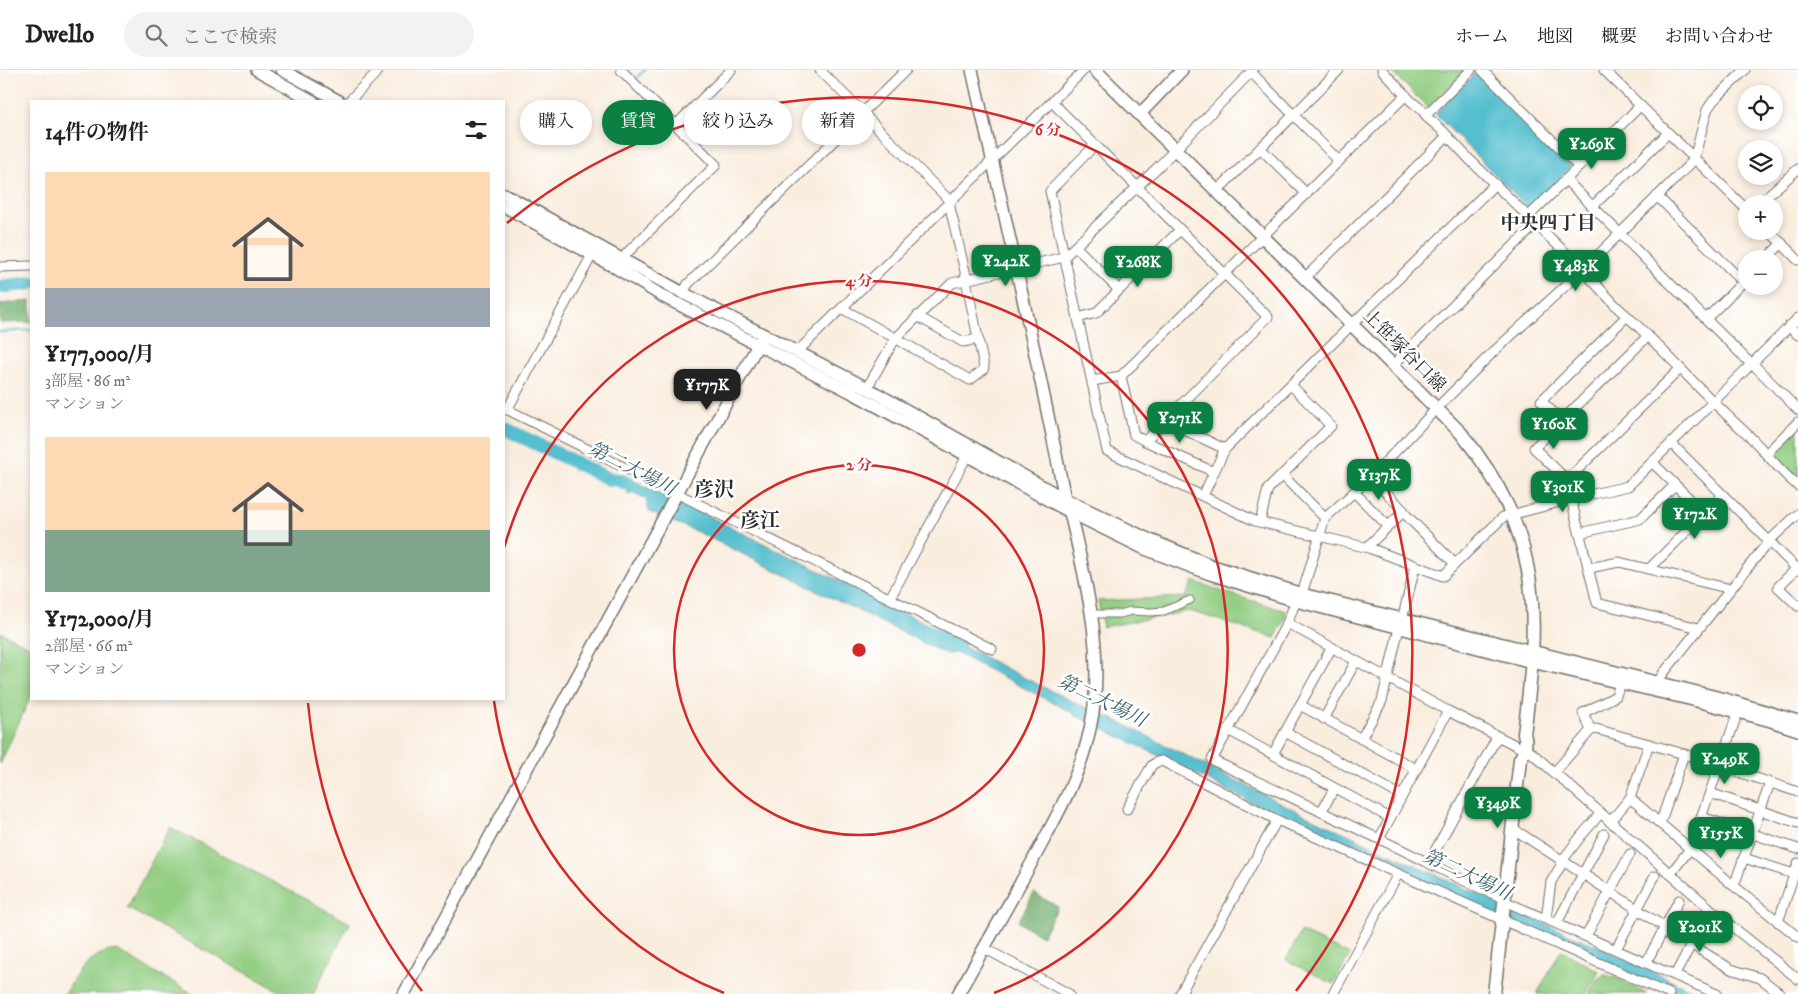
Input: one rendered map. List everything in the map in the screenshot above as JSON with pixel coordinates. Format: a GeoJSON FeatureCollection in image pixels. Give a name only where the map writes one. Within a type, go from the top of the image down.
{"type":"FeatureCollection","features":[{"type":"Feature","properties":{"kind":"main road","name":"上笹塚谷口線"},"geometry":{"type":"LineString","coordinates":[[1095,70],[1262,238],[1436,408],[1477,453],[1499,487],[1512,513],[1529,570],[1533,612],[1532,657],[1524,734],[1520,738],[1521,752],[1492,992]]}},
{"type":"Feature","properties":{"kind":"street"},"geometry":{"type":"LineString","coordinates":[[257,70],[311,100]]}},
{"type":"Feature","properties":{"kind":"street"},"geometry":{"type":"LineString","coordinates":[[282,70],[336,100]]}},
{"type":"Feature","properties":{"kind":"street"},"geometry":{"type":"LineString","coordinates":[[350,100],[380,70]]}},
{"type":"Feature","properties":{"kind":"street"},"geometry":{"type":"LineString","coordinates":[[621,70],[716,165],[627,253],[623,260]]}},
{"type":"Feature","properties":{"kind":"street"},"geometry":{"type":"LineString","coordinates":[[676,125],[731,70]]}},
{"type":"Feature","properties":{"kind":"street"},"geometry":{"type":"LineString","coordinates":[[820,70],[850,100]]}},
{"type":"Feature","properties":{"kind":"street"},"geometry":{"type":"LineString","coordinates":[[874,102],[906,70]]}},
{"type":"Feature","properties":{"kind":"street"},"geometry":{"type":"LineString","coordinates":[[958,994],[1062,806],[1079,768],[1088,739],[1095,700],[1096,659],[1094,631],[1070,512],[1065,499],[1042,384],[972,70]]}},
{"type":"Feature","properties":{"kind":"street"},"geometry":{"type":"LineString","coordinates":[[797,352],[843,309],[1084,70]]}},
{"type":"Feature","properties":{"kind":"street"},"geometry":{"type":"LineString","coordinates":[[1139,115],[1182,70]]}},
{"type":"Feature","properties":{"kind":"street"},"geometry":{"type":"LineString","coordinates":[[1216,192],[1339,70]]}},
{"type":"Feature","properties":{"kind":"street"},"geometry":{"type":"LineString","coordinates":[[1382,70],[1798,486]]}},
{"type":"Feature","properties":{"kind":"street"},"geometry":{"type":"LineString","coordinates":[[1426,115],[1471,70]]}},
{"type":"Feature","properties":{"kind":"street"},"geometry":{"type":"LineString","coordinates":[[1482,70],[1579,167]]}},
{"type":"Feature","properties":{"kind":"street"},"geometry":{"type":"LineString","coordinates":[[1604,70],[1738,201]]}},
{"type":"Feature","properties":{"kind":"street"},"geometry":{"type":"LineString","coordinates":[[1717,994],[1556,924],[1452,876],[1429,862],[1212,760],[1299,598],[1325,518],[1371,477],[1436,408],[1491,354],[1582,270],[1691,164],[1694,159],[1706,110],[1745,70]]}},
{"type":"Feature","properties":{"kind":"street"},"geometry":{"type":"LineString","coordinates":[[867,388],[894,339],[952,283],[1064,257],[1138,187],[1252,71],[1340,161]]}},
{"type":"Feature","properties":{"kind":"street"},"geometry":{"type":"LineString","coordinates":[[1092,381],[1122,376],[1406,95]]}},
{"type":"Feature","properties":{"kind":"street"},"geometry":{"type":"LineString","coordinates":[[1052,102],[1268,317],[1145,441]]}},
{"type":"Feature","properties":{"kind":"street"},"geometry":{"type":"LineString","coordinates":[[1528,217],[1640,106]]}},
{"type":"Feature","properties":{"kind":"street"},"geometry":{"type":"LineString","coordinates":[[843,309],[970,380],[984,370],[950,202],[874,124]]}},
{"type":"Feature","properties":{"kind":"street"},"geometry":{"type":"LineString","coordinates":[[1593,206],[1668,133]]}},
{"type":"Feature","properties":{"kind":"street"},"geometry":{"type":"LineString","coordinates":[[1305,278],[1447,136]]}},
{"type":"Feature","properties":{"kind":"street"},"geometry":{"type":"LineString","coordinates":[[683,293],[688,284],[830,145]]}},
{"type":"Feature","properties":{"kind":"street"},"geometry":{"type":"LineString","coordinates":[[1095,145],[1050,191],[1108,452],[1260,522],[1368,548],[1443,576],[1503,517],[1512,513],[1628,486],[1798,318]]}},
{"type":"Feature","properties":{"kind":"street"},"geometry":{"type":"LineString","coordinates":[[1260,148],[1307,194]]}},
{"type":"Feature","properties":{"kind":"street"},"geometry":{"type":"LineString","coordinates":[[1768,195],[1798,169]]}},
{"type":"Feature","properties":{"kind":"street"},"geometry":{"type":"LineString","coordinates":[[1566,180],[1798,410]]}},
{"type":"Feature","properties":{"kind":"street"},"geometry":{"type":"LineString","coordinates":[[1203,496],[1225,449],[1495,184]]}},
{"type":"Feature","properties":{"kind":"street"},"geometry":{"type":"LineString","coordinates":[[505,195],[683,293],[867,388],[1065,499],[1148,539],[1299,598]]}},
{"type":"Feature","properties":{"kind":"street"},"geometry":{"type":"LineString","coordinates":[[1658,196],[1738,273]]}},
{"type":"Feature","properties":{"kind":"street"},"geometry":{"type":"LineString","coordinates":[[505,207],[664,297],[757,346],[851,392],[1070,512],[1172,559],[1227,580],[1532,657],[1620,683],[1738,712],[1798,730]]}},
{"type":"Feature","properties":{"kind":"street"},"geometry":{"type":"LineString","coordinates":[[1393,365],[1536,224]]}},
{"type":"Feature","properties":{"kind":"street"},"geometry":{"type":"LineString","coordinates":[[1078,318],[1096,313],[1180,230]]}},
{"type":"Feature","properties":{"kind":"street"},"geometry":{"type":"LineString","coordinates":[[1778,240],[1797,256]]}},
{"type":"Feature","properties":{"kind":"street"},"geometry":{"type":"LineString","coordinates":[[1776,250],[1782,244]]}},
{"type":"Feature","properties":{"kind":"street"},"geometry":{"type":"LineString","coordinates":[[1076,247],[1119,290]]}},
{"type":"Feature","properties":{"kind":"street"},"geometry":{"type":"LineString","coordinates":[[592,255],[506,409],[675,497],[890,598],[992,649]]}},
{"type":"Feature","properties":{"kind":"street"},"geometry":{"type":"LineString","coordinates":[[0,267],[30,266]]}},
{"type":"Feature","properties":{"kind":"street"},"geometry":{"type":"LineString","coordinates":[[1706,319],[1738,287]]}},
{"type":"Feature","properties":{"kind":"street"},"geometry":{"type":"LineString","coordinates":[[917,316],[963,342],[978,339]]}},
{"type":"Feature","properties":{"kind":"street"},"geometry":{"type":"LineString","coordinates":[[1562,420],[1541,400],[1627,316]]}},
{"type":"Feature","properties":{"kind":"street"},"geometry":{"type":"LineString","coordinates":[[1789,326],[1798,336]]}},
{"type":"Feature","properties":{"kind":"street"},"geometry":{"type":"LineString","coordinates":[[404,994],[763,335]]}},
{"type":"Feature","properties":{"kind":"street"},"geometry":{"type":"LineString","coordinates":[[1648,336],[1534,448],[1567,480],[1597,603],[1699,628]]}},
{"type":"Feature","properties":{"kind":"street"},"geometry":{"type":"LineString","coordinates":[[1567,480],[1680,369]]}},
{"type":"Feature","properties":{"kind":"street"},"geometry":{"type":"LineString","coordinates":[[1122,376],[1134,435],[1214,472]]}},
{"type":"Feature","properties":{"kind":"street"},"geometry":{"type":"LineString","coordinates":[[1260,522],[1268,489],[1331,426],[1291,385]]}},
{"type":"Feature","properties":{"kind":"street"},"geometry":{"type":"LineString","coordinates":[[1165,421],[1225,449]]}},
{"type":"Feature","properties":{"kind":"street"},"geometry":{"type":"LineString","coordinates":[[1766,454],[1798,422]]}},
{"type":"Feature","properties":{"kind":"street"},"geometry":{"type":"LineString","coordinates":[[1671,443],[1797,568],[1778,587],[1798,606]]}},
{"type":"Feature","properties":{"kind":"street"},"geometry":{"type":"LineString","coordinates":[[890,598],[967,456]]}},
{"type":"Feature","properties":{"kind":"street"},"geometry":{"type":"LineString","coordinates":[[1652,462],[1705,514]]}},
{"type":"Feature","properties":{"kind":"street"},"geometry":{"type":"LineString","coordinates":[[1282,475],[1325,518]]}},
{"type":"Feature","properties":{"kind":"street"},"geometry":{"type":"LineString","coordinates":[[1371,477],[1455,564]]}},
{"type":"Feature","properties":{"kind":"street"},"geometry":{"type":"LineString","coordinates":[[1580,533],[1640,519],[1675,485]]}},
{"type":"Feature","properties":{"kind":"street"},"geometry":{"type":"LineString","coordinates":[[1354,492],[1388,526]]}},
{"type":"Feature","properties":{"kind":"street"},"geometry":{"type":"LineString","coordinates":[[1649,569],[1723,495]]}},
{"type":"Feature","properties":{"kind":"street"},"geometry":{"type":"LineString","coordinates":[[1368,548],[1403,512]]}},
{"type":"Feature","properties":{"kind":"street"},"geometry":{"type":"LineString","coordinates":[[1658,683],[1662,675],[1769,541],[1798,514]]}},
{"type":"Feature","properties":{"kind":"street"},"geometry":{"type":"LineString","coordinates":[[1589,568],[1619,562],[1731,589]]}},
{"type":"Feature","properties":{"kind":"street"},"geometry":{"type":"LineString","coordinates":[[1361,739],[1382,701],[1416,567]]}},
{"type":"Feature","properties":{"kind":"street"},"geometry":{"type":"LineString","coordinates":[[1098,614],[1164,611],[1190,600]]}},
{"type":"Feature","properties":{"kind":"street"},"geometry":{"type":"LineString","coordinates":[[1287,623],[1497,737],[1521,752],[1532,753],[1598,816],[1610,822],[1714,912],[1798,979]]}},
{"type":"Feature","properties":{"kind":"street"},"geometry":{"type":"LineString","coordinates":[[1273,754],[1332,647]]}},
{"type":"Feature","properties":{"kind":"street"},"geometry":{"type":"LineString","coordinates":[[1532,657],[1721,698],[1798,721]]}},
{"type":"Feature","properties":{"kind":"street"},"geometry":{"type":"LineString","coordinates":[[1324,718],[1356,661]]}},
{"type":"Feature","properties":{"kind":"street"},"geometry":{"type":"LineString","coordinates":[[1591,730],[1583,713],[1616,696],[1620,683]]}},
{"type":"Feature","properties":{"kind":"street"},"geometry":{"type":"LineString","coordinates":[[1300,706],[1416,769]]}},
{"type":"Feature","properties":{"kind":"street"},"geometry":{"type":"LineString","coordinates":[[1379,839],[1448,711]]}},
{"type":"Feature","properties":{"kind":"street"},"geometry":{"type":"LineString","coordinates":[[1670,874],[1690,849],[1738,712]]}},
{"type":"Feature","properties":{"kind":"street"},"geometry":{"type":"LineString","coordinates":[[1554,772],[1591,730],[1596,729],[1684,754],[1798,792]]}},
{"type":"Feature","properties":{"kind":"street"},"geometry":{"type":"LineString","coordinates":[[1228,730],[1390,818]]}},
{"type":"Feature","properties":{"kind":"street"},"geometry":{"type":"LineString","coordinates":[[1285,732],[1402,796]]}},
{"type":"Feature","properties":{"kind":"street"},"geometry":{"type":"LineString","coordinates":[[1429,862],[1497,737]]}},
{"type":"Feature","properties":{"kind":"street"},"geometry":{"type":"LineString","coordinates":[[1610,822],[1630,798],[1649,744]]}},
{"type":"Feature","properties":{"kind":"street"},"geometry":{"type":"LineString","coordinates":[[1660,824],[1684,754]]}},
{"type":"Feature","properties":{"kind":"street"},"geometry":{"type":"LineString","coordinates":[[1127,809],[1152,765],[1162,761],[1277,820],[1670,994]]}},
{"type":"Feature","properties":{"kind":"street"},"geometry":{"type":"LineString","coordinates":[[1734,886],[1770,783]]}},
{"type":"Feature","properties":{"kind":"street"},"geometry":{"type":"LineString","coordinates":[[1321,812],[1334,789]]}},
{"type":"Feature","properties":{"kind":"street"},"geometry":{"type":"LineString","coordinates":[[1710,793],[1798,823]]}},
{"type":"Feature","properties":{"kind":"street"},"geometry":{"type":"LineString","coordinates":[[1630,798],[1734,886],[1798,937]]}},
{"type":"Feature","properties":{"kind":"street"},"geometry":{"type":"LineString","coordinates":[[1546,919],[1551,882],[1563,862],[1598,816]]}},
{"type":"Feature","properties":{"kind":"street"},"geometry":{"type":"LineString","coordinates":[[1702,817],[1798,849]]}},
{"type":"Feature","properties":{"kind":"street"},"geometry":{"type":"LineString","coordinates":[[1180,994],[1277,820]]}},
{"type":"Feature","properties":{"kind":"street"},"geometry":{"type":"LineString","coordinates":[[1512,828],[1731,969],[1760,978],[1781,994]]}},
{"type":"Feature","properties":{"kind":"street"},"geometry":{"type":"LineString","coordinates":[[1556,924],[1604,834]]}},
{"type":"Feature","properties":{"kind":"street"},"geometry":{"type":"LineString","coordinates":[[1586,936],[1630,854]]}},
{"type":"Feature","properties":{"kind":"street"},"geometry":{"type":"LineString","coordinates":[[1744,858],[1794,874]]}},
{"type":"Feature","properties":{"kind":"street"},"geometry":{"type":"LineString","coordinates":[[1778,922],[1798,863]]}},
{"type":"Feature","properties":{"kind":"street"},"geometry":{"type":"LineString","coordinates":[[1333,994],[1398,874]]}},
{"type":"Feature","properties":{"kind":"street"},"geometry":{"type":"LineString","coordinates":[[1616,949],[1655,876]]}},
{"type":"Feature","properties":{"kind":"street"},"geometry":{"type":"LineString","coordinates":[[1646,962],[1678,900]]}},
{"type":"Feature","properties":{"kind":"street"},"geometry":{"type":"LineString","coordinates":[[1675,975],[1704,920]]}},
{"type":"Feature","properties":{"kind":"street"},"geometry":{"type":"LineString","coordinates":[[984,948],[1068,994]]}},
{"type":"Feature","properties":{"kind":"green space"},"geometry":{"type":"Polygon","coordinates":[[[1390,70],[1466,70],[1429,107],[1390,70]]]}},
{"type":"Feature","properties":{"kind":"green space"},"geometry":{"type":"Polygon","coordinates":[[[30,301],[30,322],[0,323],[0,304],[30,301]]]}},
{"type":"Feature","properties":{"kind":"green space"},"geometry":{"type":"Polygon","coordinates":[[[1798,428],[1798,477],[1776,455],[1776,451],[1798,428]]]}},
{"type":"Feature","properties":{"kind":"green space"},"geometry":{"type":"Polygon","coordinates":[[[1193,581],[1286,611],[1284,621],[1275,638],[1190,611],[1103,627],[1098,601],[1186,597],[1193,581]]]}},
{"type":"Feature","properties":{"kind":"green space"},"geometry":{"type":"Polygon","coordinates":[[[0,632],[30,647],[30,698],[0,764],[0,632]]]}},
{"type":"Feature","properties":{"kind":"green space"},"geometry":{"type":"Polygon","coordinates":[[[170,827],[350,923],[313,994],[285,994],[127,908],[170,827]]]}},
{"type":"Feature","properties":{"kind":"green space"},"geometry":{"type":"Polygon","coordinates":[[[1034,893],[1058,907],[1042,936],[1018,922],[1034,893]]]}},
{"type":"Feature","properties":{"kind":"green space"},"geometry":{"type":"Polygon","coordinates":[[[1301,932],[1350,955],[1333,984],[1286,960],[1301,932]]]}},
{"type":"Feature","properties":{"kind":"green space"},"geometry":{"type":"Polygon","coordinates":[[[116,950],[190,992],[190,994],[65,994],[85,965],[98,955],[116,950]]]}},
{"type":"Feature","properties":{"kind":"green space"},"geometry":{"type":"Polygon","coordinates":[[[1561,950],[1599,971],[1586,994],[1537,994],[1561,950]]]}},
{"type":"Feature","properties":{"kind":"green space"},"geometry":{"type":"Polygon","coordinates":[[[1604,975],[1614,977],[1647,994],[1589,994],[1597,979],[1604,975]]]}},
{"type":"Feature","properties":{"kind":"water"},"geometry":{"type":"Polygon","coordinates":[[[1478,73],[1570,165],[1570,168],[1532,207],[1528,208],[1437,116],[1436,113],[1474,74],[1478,73]]]}},
{"type":"Feature","properties":{"kind":"water"},"geometry":{"type":"Polygon","coordinates":[[[623,475],[966,643],[964,647],[1297,811],[1701,994],[1675,994],[1304,829],[1074,715],[956,653],[946,654],[698,532],[649,512],[646,499],[632,492],[630,495],[627,494],[629,490],[611,482],[612,476],[623,475]]]}},
{"type":"Feature","properties":{"kind":"waterway"},"geometry":{"type":"LineString","coordinates":[[636,78],[645,70]]}},
{"type":"Feature","properties":{"kind":"waterway","name":"第二大場川"},"geometry":{"type":"LineString","coordinates":[[0,287],[30,283]]}},
{"type":"Feature","properties":{"kind":"waterway"},"geometry":{"type":"LineString","coordinates":[[0,332],[30,330]]}},
{"type":"Feature","properties":{"kind":"waterway","name":"第二大場川"},"geometry":{"type":"LineString","coordinates":[[505,428],[609,479],[619,480],[628,484]]}},
{"type":"Feature","properties":{"kind":"district","name":"中央四丁目"},"geometry":{"type":"Point","coordinates":[1548,223]}},
{"type":"Feature","properties":{"kind":"district","name":"彦沢"},"geometry":{"type":"Point","coordinates":[714,490]}},
{"type":"Feature","properties":{"kind":"district","name":"彦江"},"geometry":{"type":"Point","coordinates":[760,521]}}]}
